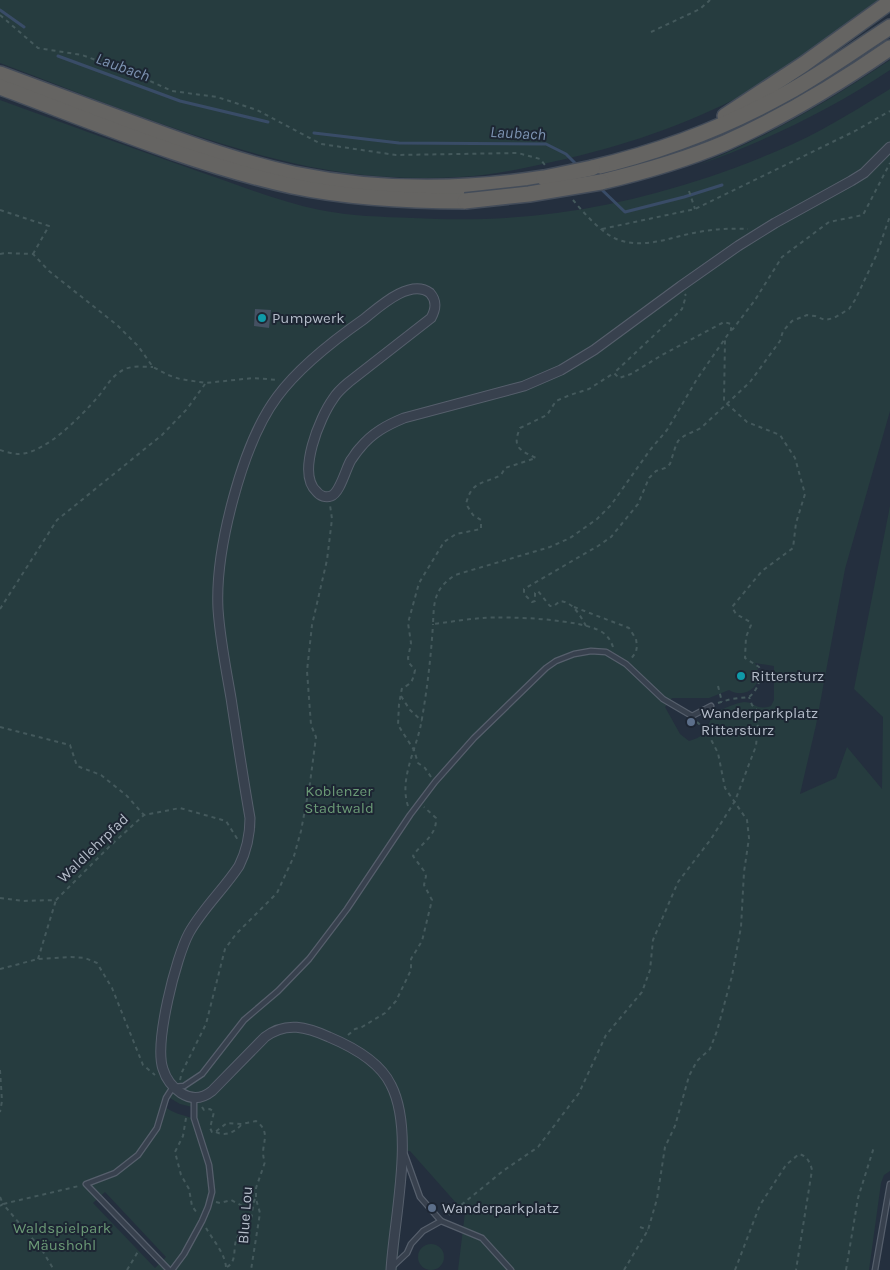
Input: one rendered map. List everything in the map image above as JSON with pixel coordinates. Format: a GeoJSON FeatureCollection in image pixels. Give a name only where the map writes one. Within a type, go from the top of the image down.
{"type":"FeatureCollection","features":[{"type":"Feature","properties":{"kind":"highway"},"geometry":{"type":"LineString","coordinates":[[703,133],[890,2]]}},
{"type":"Feature","properties":{"kind":"highway"},"geometry":{"type":"LineString","coordinates":[[0,74],[218,154],[295,174],[364,184],[434,188],[490,185],[522,181],[620,161],[650,153],[703,133],[787,93],[890,26]]}},
{"type":"Feature","properties":{"kind":"highway"},"geometry":{"type":"LineString","coordinates":[[0,87],[170,150],[266,180],[319,191],[370,198],[465,201],[529,194],[592,184],[629,175],[693,155],[724,143],[787,112],[851,74],[890,48]]}},
{"type":"Feature","properties":{"kind":"street"},"geometry":{"type":"LineString","coordinates":[[391,1269],[402,1154],[400,1110],[391,1084],[368,1058],[340,1042],[303,1027],[286,1027],[274,1031],[256,1044],[212,1091],[194,1098],[173,1085],[162,1063],[162,1038],[168,1005],[185,941],[197,920],[239,866],[250,834],[250,818],[220,628],[218,604],[219,576],[224,542],[230,512],[246,456],[268,411],[287,384],[340,337],[405,291],[417,289],[427,291],[434,298],[435,309],[428,320],[336,394],[326,410],[313,443],[309,476],[315,490],[320,495],[329,497],[335,493],[351,460],[359,449],[385,426],[404,418],[524,386],[561,370],[628,327],[681,286],[764,229],[864,173],[890,147]]}},
{"type":"Feature","properties":{"kind":"lane"},"geometry":{"type":"LineString","coordinates":[[194,1098],[194,1118],[209,1165],[212,1192],[202,1221],[184,1254],[170,1270],[86,1184],[116,1173],[138,1155],[160,1122],[166,1098],[173,1085],[189,1084],[202,1074],[244,1020],[278,992],[309,959],[351,903],[410,815],[435,782],[474,738],[546,668],[565,657],[582,652],[598,651],[611,654],[626,664],[663,699],[692,716],[711,706]]}},
{"type":"Feature","properties":{"kind":"lane"},"geometry":{"type":"LineString","coordinates":[[402,1154],[405,1154],[420,1197],[441,1221],[482,1238],[511,1270]]}},
{"type":"Feature","properties":{"kind":"lane"},"geometry":{"type":"LineString","coordinates":[[875,1270],[890,1184]]}},
{"type":"Feature","properties":{"kind":"lane"},"geometry":{"type":"LineString","coordinates":[[391,1269],[407,1253],[411,1244],[423,1231],[441,1221]]}},
{"type":"Feature","properties":{"kind":"path"},"geometry":{"type":"LineString","coordinates":[[651,32],[700,9],[710,0]]}},
{"type":"Feature","properties":{"kind":"path"},"geometry":{"type":"LineString","coordinates":[[0,15],[38,48],[82,55],[137,74],[172,91],[217,97],[258,110],[320,144],[396,155],[518,153],[540,159],[546,167]]}},
{"type":"Feature","properties":{"kind":"path"},"geometry":{"type":"LineString","coordinates":[[602,230],[695,209],[806,153],[855,131],[890,111]]}},
{"type":"Feature","properties":{"kind":"path"},"geometry":{"type":"LineString","coordinates":[[410,815],[406,800],[407,774],[422,721],[432,653],[434,605],[438,589],[444,582],[468,570],[550,547],[570,538],[604,512],[667,430],[697,379],[725,338],[755,300],[782,257],[829,222],[862,215],[890,164]]}},
{"type":"Feature","properties":{"kind":"path"},"geometry":{"type":"LineString","coordinates":[[689,191],[695,209]]}},
{"type":"Feature","properties":{"kind":"path"},"geometry":{"type":"LineString","coordinates":[[570,196],[582,211],[602,230],[617,240],[636,244],[656,242],[698,232],[726,228],[764,229]]}},
{"type":"Feature","properties":{"kind":"path"},"geometry":{"type":"LineString","coordinates":[[0,210],[49,226],[33,254]]}},
{"type":"Feature","properties":{"kind":"path"},"geometry":{"type":"LineString","coordinates":[[626,664],[636,652],[637,646],[633,631],[630,628],[574,607],[562,600],[554,606],[550,606],[538,591],[535,593],[535,601],[532,602],[524,594],[524,589],[611,537],[638,504],[649,478],[656,471],[670,464],[678,441],[702,428],[750,382],[780,341],[783,331],[792,321],[807,315],[829,319],[839,316],[850,309],[876,256],[890,216]]}},
{"type":"Feature","properties":{"kind":"path"},"geometry":{"type":"LineString","coordinates":[[0,254],[33,254],[49,271],[117,325],[138,346],[154,367],[168,375],[206,383],[264,378],[283,380],[287,384]]}},
{"type":"Feature","properties":{"kind":"path"},"geometry":{"type":"LineString","coordinates":[[435,782],[425,768],[418,763],[414,750],[398,726],[402,688],[408,686],[413,681],[415,670],[409,663],[408,658],[412,643],[408,624],[419,584],[444,542],[456,534],[481,529],[481,520],[473,515],[466,504],[468,493],[472,487],[501,475],[505,468],[536,458],[524,452],[516,444],[520,428],[547,415],[556,401],[590,389],[614,373],[682,310],[686,296],[681,286]]}},
{"type":"Feature","properties":{"kind":"path"},"geometry":{"type":"LineString","coordinates":[[614,373],[619,378],[632,374],[724,322],[730,324],[731,330]]}},
{"type":"Feature","properties":{"kind":"path"},"geometry":{"type":"LineString","coordinates":[[718,686],[722,702],[749,696],[757,687],[761,672],[757,664],[745,658],[746,637],[751,626],[750,622],[736,614],[732,607],[762,571],[793,548],[796,523],[805,494],[795,458],[780,435],[747,422],[724,401],[725,338]]}},
{"type":"Feature","properties":{"kind":"path"},"geometry":{"type":"LineString","coordinates":[[0,450],[20,454],[30,452],[48,443],[67,428],[97,398],[114,377],[124,369],[154,367]]}},
{"type":"Feature","properties":{"kind":"path"},"geometry":{"type":"LineString","coordinates":[[0,609],[57,520],[162,435],[187,409],[206,383]]}},
{"type":"Feature","properties":{"kind":"path"},"geometry":{"type":"LineString","coordinates":[[0,969],[38,959],[85,958],[97,963],[112,988],[143,1065],[161,1080],[173,1085],[182,1072],[206,1024],[225,948],[236,934],[277,893],[294,856],[301,830],[316,737],[311,725],[307,671],[312,625],[327,560],[332,519],[329,497]]}},
{"type":"Feature","properties":{"kind":"path"},"geometry":{"type":"LineString","coordinates":[[574,607],[586,626]]}},
{"type":"Feature","properties":{"kind":"path"},"geometry":{"type":"LineString","coordinates":[[433,624],[483,618],[519,617],[586,626],[602,632],[606,636],[613,647],[611,654]]}},
{"type":"Feature","properties":{"kind":"path"},"geometry":{"type":"LineString","coordinates":[[401,696],[410,710],[422,721]]}},
{"type":"Feature","properties":{"kind":"path"},"geometry":{"type":"LineString","coordinates":[[441,1221],[503,1170],[538,1147],[579,1093],[606,1035],[642,992],[650,970],[653,940],[678,882],[711,839],[735,801],[756,746],[757,708],[752,705],[749,696]]}},
{"type":"Feature","properties":{"kind":"path"},"geometry":{"type":"LineString","coordinates":[[624,1270],[648,1230],[657,1199],[665,1147],[675,1126],[689,1076],[697,1062],[710,1048],[717,1031],[732,976],[741,928],[744,872],[749,838],[748,820],[725,788],[718,753],[713,741],[706,730],[692,716]]}},
{"type":"Feature","properties":{"kind":"path","name":"Waldlehrpfad"},"geometry":{"type":"LineString","coordinates":[[0,726],[70,745],[77,766],[101,775],[127,796],[144,815]]}},
{"type":"Feature","properties":{"kind":"path"},"geometry":{"type":"LineString","coordinates":[[340,1042],[356,1029],[385,1013],[396,1000],[411,970],[411,959],[422,941],[432,900],[424,885],[426,876],[424,871],[413,856],[429,839],[436,824],[436,818],[419,803]]}},
{"type":"Feature","properties":{"kind":"path","name":"Waldlehrpfad"},"geometry":{"type":"LineString","coordinates":[[0,898],[23,901],[56,900],[144,815],[180,808],[226,821],[230,828]]}},
{"type":"Feature","properties":{"kind":"path"},"geometry":{"type":"LineString","coordinates":[[38,959],[56,900]]}},
{"type":"Feature","properties":{"kind":"path"},"geometry":{"type":"LineString","coordinates":[[0,1070],[2,1101],[0,1112]]}},
{"type":"Feature","properties":{"kind":"path"},"geometry":{"type":"LineString","coordinates":[[194,1098],[204,1110],[210,1109],[214,1112],[210,1131],[219,1134],[233,1132],[242,1124]]}},
{"type":"Feature","properties":{"kind":"path"},"geometry":{"type":"LineString","coordinates":[[194,1098],[183,1136],[175,1152],[181,1176],[189,1189],[192,1206],[220,1252],[226,1268],[231,1264],[235,1256],[236,1239],[249,1222],[252,1205],[256,1199]]}},
{"type":"Feature","properties":{"kind":"path","name":"Blue Lou"},"geometry":{"type":"LineString","coordinates":[[215,1132],[227,1123],[242,1124],[256,1121],[264,1127],[266,1136],[263,1156],[265,1162],[256,1188],[256,1199],[260,1213],[252,1270]]}},
{"type":"Feature","properties":{"kind":"path"},"geometry":{"type":"LineString","coordinates":[[846,1270],[858,1198],[874,1147]]}},
{"type":"Feature","properties":{"kind":"path"},"geometry":{"type":"LineString","coordinates":[[735,1270],[760,1205],[786,1165],[799,1154],[810,1161],[812,1170],[796,1270]]}},
{"type":"Feature","properties":{"kind":"path"},"geometry":{"type":"LineString","coordinates":[[0,1206],[86,1184]]}},
{"type":"Feature","properties":{"kind":"path"},"geometry":{"type":"LineString","coordinates":[[0,1197],[3,1204],[42,1250],[54,1270]]}},
{"type":"Feature","properties":{"kind":"path"},"geometry":{"type":"LineString","coordinates":[[210,1200],[220,1203],[231,1200],[252,1212]]}},
{"type":"Feature","properties":{"kind":"path"},"geometry":{"type":"LineString","coordinates":[[640,1227],[648,1230]]}},
{"type":"Feature","properties":{"kind":"path"},"geometry":{"type":"LineString","coordinates":[[127,1270],[143,1244]]}},
{"type":"Feature","properties":{"kind":"green space"},"geometry":{"type":"Polygon","coordinates":[[[0,0],[878,0],[772,78],[735,99],[689,120],[617,145],[522,168],[470,176],[412,178],[341,172],[272,158],[203,138],[101,102],[0,63],[0,0]]]}},
{"type":"Feature","properties":{"kind":"green space"},"geometry":{"type":"Polygon","coordinates":[[[890,60],[890,70],[821,111],[748,146],[698,165],[748,143],[797,118],[890,60]]]}},
{"type":"Feature","properties":{"kind":"green space","name":"Koblenzer Stadtwald"},"geometry":{"type":"Polygon","coordinates":[[[890,89],[890,411],[845,569],[816,725],[800,794],[836,778],[847,747],[882,789],[883,717],[854,689],[890,506],[890,1171],[884,1175],[881,1183],[869,1270],[458,1270],[465,1213],[410,1151],[407,1151],[397,1270],[0,1270],[0,100],[246,188],[305,207],[355,215],[489,219],[563,212],[599,206],[636,198],[723,172],[780,150],[807,137],[890,89]],[[755,663],[759,676],[754,687],[749,691],[736,693],[729,690],[709,698],[672,698],[665,707],[680,734],[689,741],[700,737],[706,731],[713,713],[736,704],[748,702],[759,707],[771,706],[774,700],[774,666],[755,663]],[[170,1098],[165,1107],[192,1118],[192,1107],[180,1104],[170,1098]],[[105,1192],[93,1203],[155,1268],[166,1257],[105,1192]]]}},
{"type":"Feature","properties":{"kind":"green space"},"geometry":{"type":"Polygon","coordinates":[[[431,1244],[440,1248],[444,1257],[440,1266],[431,1270],[422,1266],[418,1257],[422,1248],[431,1244]]]}},
{"type":"Feature","properties":{"kind":"building","name":"Pumpwerk"},"geometry":{"type":"Polygon","coordinates":[[[255,309],[271,310],[269,328],[254,326],[255,309]]]}},
{"type":"Feature","properties":{"kind":"waterway","name":"Laubach"},"geometry":{"type":"LineString","coordinates":[[0,10],[24,27]]}},
{"type":"Feature","properties":{"kind":"waterway","name":"Laubach"},"geometry":{"type":"LineString","coordinates":[[58,56],[180,101],[268,122]]}},
{"type":"Feature","properties":{"kind":"waterway","name":"Laubach"},"geometry":{"type":"LineString","coordinates":[[314,133],[399,143],[546,144],[566,154],[578,166]]}},
{"type":"Feature","properties":{"kind":"waterway","name":"Laubach"},"geometry":{"type":"LineString","coordinates":[[600,188],[625,212],[722,185]]}},
{"type":"Feature","properties":{"kind":"place","name":"Pumpwerk"},"geometry":{"type":"Point","coordinates":[262,318]}},
{"type":"Feature","properties":{"kind":"place","name":"Rittersturz"},"geometry":{"type":"Point","coordinates":[741,676]}},
{"type":"Feature","properties":{"kind":"place","name":"Wanderparkplatz Rittersturz"},"geometry":{"type":"Point","coordinates":[691,722]}},
{"type":"Feature","properties":{"kind":"place","name":"Wanderparkplatz"},"geometry":{"type":"Point","coordinates":[432,1208]}},
{"type":"Feature","properties":{"kind":"park label","name":"Waldspielpark Mäushohl"},"geometry":{"type":"Point","coordinates":[62,1236]}}]}
